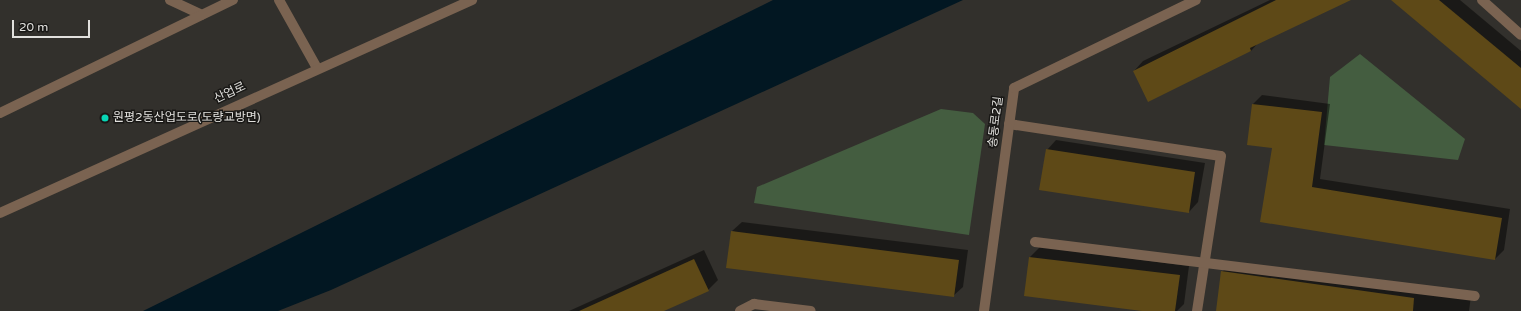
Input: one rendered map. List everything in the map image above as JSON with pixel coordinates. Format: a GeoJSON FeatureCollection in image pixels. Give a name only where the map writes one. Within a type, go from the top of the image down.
{"type":"FeatureCollection","features":[{"type":"Feature","properties":{"kind":"street"},"geometry":{"type":"LineString","coordinates":[[170,0],[202,15]]}},
{"type":"Feature","properties":{"kind":"street"},"geometry":{"type":"LineString","coordinates":[[0,113],[233,0]]}},
{"type":"Feature","properties":{"kind":"street"},"geometry":{"type":"LineString","coordinates":[[279,0],[317,68]]}},
{"type":"Feature","properties":{"kind":"street","name":"산업로"},"geometry":{"type":"LineString","coordinates":[[0,213],[317,68],[472,0]]}},
{"type":"Feature","properties":{"kind":"street","name":"송동로2길"},"geometry":{"type":"LineString","coordinates":[[984,311],[1014,88],[1196,0]]}},
{"type":"Feature","properties":{"kind":"street"},"geometry":{"type":"LineString","coordinates":[[1482,0],[1521,35]]}},
{"type":"Feature","properties":{"kind":"street"},"geometry":{"type":"LineString","coordinates":[[1009,124],[1221,156],[1197,311]]}},
{"type":"Feature","properties":{"kind":"street"},"geometry":{"type":"LineString","coordinates":[[1035,242],[1475,296]]}},
{"type":"Feature","properties":{"kind":"street"},"geometry":{"type":"LineString","coordinates":[[740,311],[754,304],[811,311]]}},
{"type":"Feature","properties":{"kind":"green space"},"geometry":{"type":"Polygon","coordinates":[[[1360,54],[1465,139],[1458,160],[1324,145],[1330,77],[1360,54]]]}},
{"type":"Feature","properties":{"kind":"green space"},"geometry":{"type":"Polygon","coordinates":[[[941,109],[973,113],[985,124],[969,235],[754,203],[757,187],[941,109]]]}},
{"type":"Feature","properties":{"kind":"water"},"geometry":{"type":"Polygon","coordinates":[[[773,0],[963,0],[331,290],[278,311],[143,311],[773,0]]]}},
{"type":"Feature","properties":{"kind":"building"},"geometry":{"type":"Polygon","coordinates":[[[1276,0],[1351,0],[1250,48],[1251,51],[1148,102],[1133,71],[1276,0]]]}},
{"type":"Feature","properties":{"kind":"building"},"geometry":{"type":"Polygon","coordinates":[[[1391,0],[1439,0],[1521,68],[1521,109],[1391,0]]]}},
{"type":"Feature","properties":{"kind":"building"},"geometry":{"type":"Polygon","coordinates":[[[1252,104],[1322,112],[1312,187],[1502,218],[1495,260],[1260,222],[1272,148],[1247,145],[1252,104]]]}},
{"type":"Feature","properties":{"kind":"building"},"geometry":{"type":"Polygon","coordinates":[[[1046,149],[1195,172],[1189,213],[1039,190],[1046,149]]]}},
{"type":"Feature","properties":{"kind":"building"},"geometry":{"type":"Polygon","coordinates":[[[731,231],[959,260],[954,297],[726,268],[731,231]]]}},
{"type":"Feature","properties":{"kind":"building"},"geometry":{"type":"Polygon","coordinates":[[[1029,257],[1180,275],[1175,311],[1142,311],[1024,296],[1029,257]]]}},
{"type":"Feature","properties":{"kind":"building"},"geometry":{"type":"Polygon","coordinates":[[[694,259],[709,291],[664,311],[579,311],[694,259]]]}},
{"type":"Feature","properties":{"kind":"building"},"geometry":{"type":"Polygon","coordinates":[[[1221,271],[1414,298],[1413,311],[1216,311],[1221,271]]]}},
{"type":"Feature","properties":{"kind":"place","name":"원평2동산업도로(도량교방면)"},"geometry":{"type":"Point","coordinates":[105,118]}}]}
